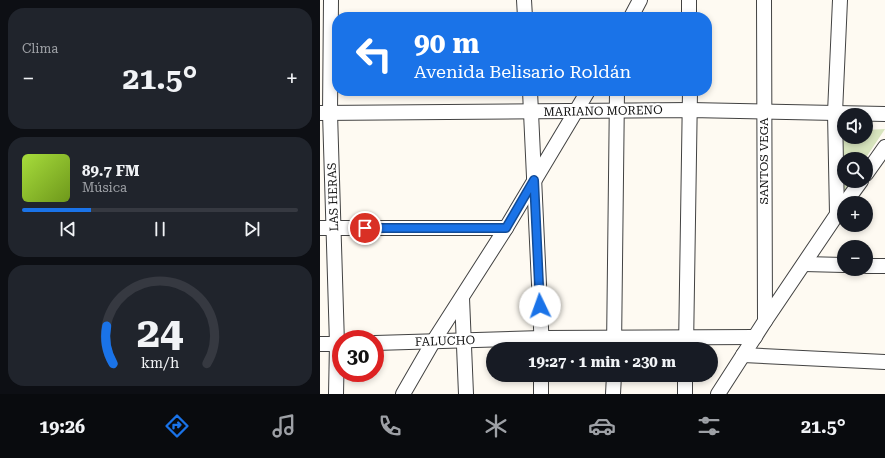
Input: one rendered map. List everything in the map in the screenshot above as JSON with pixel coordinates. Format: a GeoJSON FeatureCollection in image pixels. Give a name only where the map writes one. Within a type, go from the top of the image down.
{"type":"FeatureCollection","features":[{"type":"Feature","properties":{"kind":"street","name":"LAS HERAS"},"geometry":{"type":"LineString","coordinates":[[331,0],[325,113],[327,228],[338,330]]}},
{"type":"Feature","properties":{"kind":"street"},"geometry":{"type":"LineString","coordinates":[[524,0],[525,12]]}},
{"type":"Feature","properties":{"kind":"street"},"geometry":{"type":"LineString","coordinates":[[634,12],[640,0]]}},
{"type":"Feature","properties":{"kind":"street"},"geometry":{"type":"LineString","coordinates":[[689,0],[689,12]]}},
{"type":"Feature","properties":{"kind":"street","name":"SANTOS VEGA"},"geometry":{"type":"LineString","coordinates":[[764,0],[765,321]]}},
{"type":"Feature","properties":{"kind":"street"},"geometry":{"type":"LineString","coordinates":[[840,0],[836,113],[841,196]]}},
{"type":"Feature","properties":{"kind":"street"},"geometry":{"type":"LineString","coordinates":[[530,96],[542,342]]}},
{"type":"Feature","properties":{"kind":"street"},"geometry":{"type":"LineString","coordinates":[[403,394],[433,342],[506,228],[585,96]]}},
{"type":"Feature","properties":{"kind":"street"},"geometry":{"type":"LineString","coordinates":[[614,342],[617,96]]}},
{"type":"Feature","properties":{"kind":"street"},"geometry":{"type":"LineString","coordinates":[[686,342],[690,96]]}},
{"type":"Feature","properties":{"kind":"street","name":"MARIANO MORENO"},"geometry":{"type":"LineString","coordinates":[[325,113],[690,110],[885,114]]}},
{"type":"Feature","properties":{"kind":"street"},"geometry":{"type":"LineString","coordinates":[[873,164],[885,147]]}},
{"type":"Feature","properties":{"kind":"street"},"geometry":{"type":"LineString","coordinates":[[718,394],[837,214]]}},
{"type":"Feature","properties":{"kind":"street"},"geometry":{"type":"LineString","coordinates":[[327,228],[506,228]]}},
{"type":"Feature","properties":{"kind":"street"},"geometry":{"type":"LineString","coordinates":[[804,264],[837,265]]}},
{"type":"Feature","properties":{"kind":"street"},"geometry":{"type":"LineString","coordinates":[[873,266],[885,266]]}},
{"type":"Feature","properties":{"kind":"street"},"geometry":{"type":"LineString","coordinates":[[462,298],[466,394]]}},
{"type":"Feature","properties":{"kind":"street","name":"FALUCHO"},"geometry":{"type":"LineString","coordinates":[[698,342],[755,337]]}},
{"type":"Feature","properties":{"kind":"street","name":"FALUCHO"},"geometry":{"type":"LineString","coordinates":[[384,343],[464,341],[490,342]]}},
{"type":"Feature","properties":{"kind":"street"},"geometry":{"type":"LineString","coordinates":[[320,344],[332,344]]}},
{"type":"Feature","properties":{"kind":"street"},"geometry":{"type":"LineString","coordinates":[[743,355],[885,362]]}},
{"type":"Feature","properties":{"kind":"street","name":"LAS HERAS"},"geometry":{"type":"LineString","coordinates":[[336,394],[337,382]]}},
{"type":"Feature","properties":{"kind":"street"},"geometry":{"type":"LineString","coordinates":[[541,394],[542,382]]}},
{"type":"Feature","properties":{"kind":"street"},"geometry":{"type":"LineString","coordinates":[[613,394],[614,382]]}},
{"type":"Feature","properties":{"kind":"street"},"geometry":{"type":"LineString","coordinates":[[685,382],[685,394]]}},
{"type":"Feature","properties":{"kind":"green space"},"geometry":{"type":"Polygon","coordinates":[[[885,129],[870,152],[842,152],[843,144],[873,144],[873,130],[885,129]]]}},
{"type":"Feature","properties":{"kind":"green space"},"geometry":{"type":"Polygon","coordinates":[[[841,188],[846,188],[841,196],[841,188]]]}},
{"type":"Feature","properties":{"kind":"route"},"geometry":{"type":"LineString","coordinates":[[365,228],[506,228],[534,180],[540,306]]}}]}
